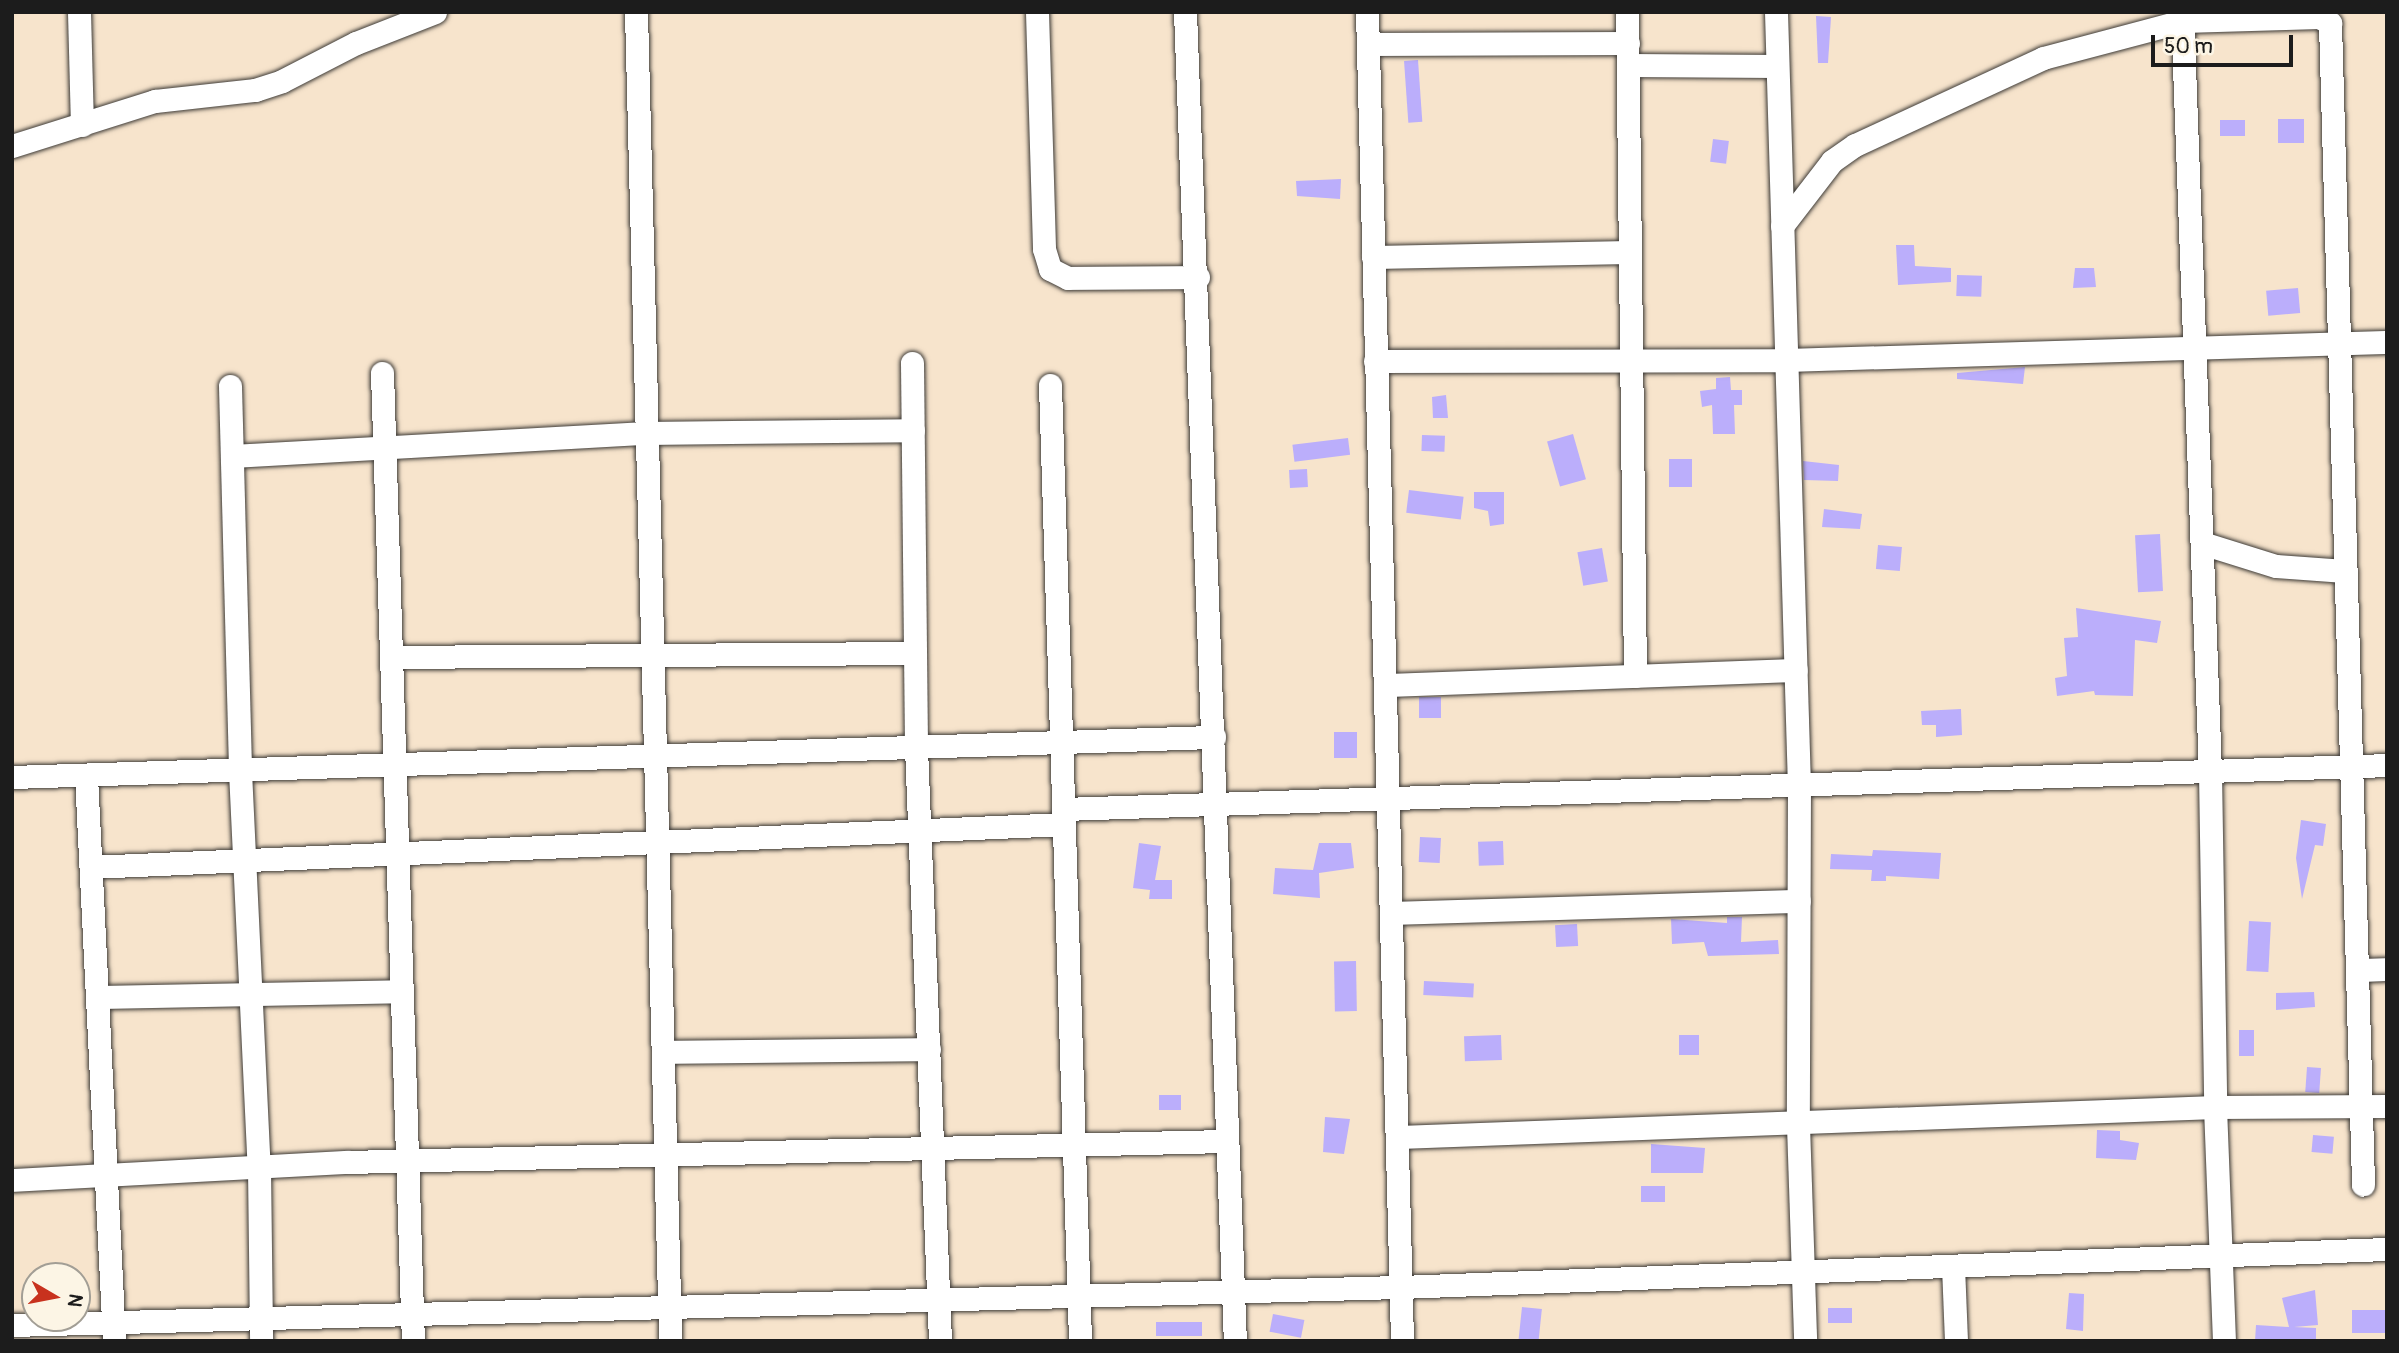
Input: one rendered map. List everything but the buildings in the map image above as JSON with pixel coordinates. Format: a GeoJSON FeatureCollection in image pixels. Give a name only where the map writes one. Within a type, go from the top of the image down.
{"type":"FeatureCollection","features":[{"type":"Feature","properties":{"kind":"street"},"geometry":{"type":"LineString","coordinates":[[79,12],[82,125]]}},
{"type":"Feature","properties":{"kind":"street"},"geometry":{"type":"LineString","coordinates":[[12,146],[155,101],[243,92],[282,81],[356,43],[435,12]]}},
{"type":"Feature","properties":{"kind":"street"},"geometry":{"type":"LineString","coordinates":[[636,12],[670,1341]]}},
{"type":"Feature","properties":{"kind":"street"},"geometry":{"type":"LineString","coordinates":[[1037,12],[1044,249],[1050,269],[1068,278],[1198,277]]}},
{"type":"Feature","properties":{"kind":"street"},"geometry":{"type":"LineString","coordinates":[[1185,12],[1198,277],[1235,1341]]}},
{"type":"Feature","properties":{"kind":"street"},"geometry":{"type":"LineString","coordinates":[[1367,12],[1399,1137],[1402,1341]]}},
{"type":"Feature","properties":{"kind":"street"},"geometry":{"type":"LineString","coordinates":[[1627,12],[1635,676]]}},
{"type":"Feature","properties":{"kind":"street"},"geometry":{"type":"LineString","coordinates":[[1776,12],[1799,785],[1798,1125],[1805,1341]]}},
{"type":"Feature","properties":{"kind":"street"},"geometry":{"type":"LineString","coordinates":[[1782,226],[1832,161],[1855,145],[2043,58],[2183,17],[2319,17],[2330,23],[2359,970],[2363,1185]]}},
{"type":"Feature","properties":{"kind":"street"},"geometry":{"type":"LineString","coordinates":[[2183,17],[2210,772],[2215,1107],[2224,1341]]}},
{"type":"Feature","properties":{"kind":"street"},"geometry":{"type":"LineString","coordinates":[[1368,44],[1628,54],[1777,66]]}},
{"type":"Feature","properties":{"kind":"street"},"geometry":{"type":"LineString","coordinates":[[1373,257],[1630,251]]}},
{"type":"Feature","properties":{"kind":"street"},"geometry":{"type":"LineString","coordinates":[[1375,361],[1786,360],[2387,342]]}},
{"type":"Feature","properties":{"kind":"street"},"geometry":{"type":"LineString","coordinates":[[912,363],[916,748],[940,1341]]}},
{"type":"Feature","properties":{"kind":"street"},"geometry":{"type":"LineString","coordinates":[[382,373],[413,1341]]}},
{"type":"Feature","properties":{"kind":"street"},"geometry":{"type":"LineString","coordinates":[[1049,385],[1080,1341]]}},
{"type":"Feature","properties":{"kind":"street"},"geometry":{"type":"LineString","coordinates":[[230,386],[240,771],[259,1168],[261,1330]]}},
{"type":"Feature","properties":{"kind":"street"},"geometry":{"type":"LineString","coordinates":[[232,456],[645,433],[913,429]]}},
{"type":"Feature","properties":{"kind":"street"},"geometry":{"type":"LineString","coordinates":[[2202,543],[2276,566],[2345,571]]}},
{"type":"Feature","properties":{"kind":"street"},"geometry":{"type":"LineString","coordinates":[[391,657],[915,653]]}},
{"type":"Feature","properties":{"kind":"street"},"geometry":{"type":"LineString","coordinates":[[1386,685],[1796,670]]}},
{"type":"Feature","properties":{"kind":"street"},"geometry":{"type":"LineString","coordinates":[[12,777],[1214,737]]}},
{"type":"Feature","properties":{"kind":"street"},"geometry":{"type":"LineString","coordinates":[[90,867],[919,832],[1217,800],[1390,799],[2387,765]]}},
{"type":"Feature","properties":{"kind":"street"},"geometry":{"type":"LineString","coordinates":[[86,776],[114,1332]]}},
{"type":"Feature","properties":{"kind":"street"},"geometry":{"type":"LineString","coordinates":[[1393,913],[1799,901]]}},
{"type":"Feature","properties":{"kind":"street"},"geometry":{"type":"LineString","coordinates":[[2359,970],[2387,969]]}},
{"type":"Feature","properties":{"kind":"street"},"geometry":{"type":"LineString","coordinates":[[98,997],[402,991]]}},
{"type":"Feature","properties":{"kind":"street"},"geometry":{"type":"LineString","coordinates":[[663,1052],[929,1049]]}},
{"type":"Feature","properties":{"kind":"street"},"geometry":{"type":"LineString","coordinates":[[1399,1137],[1798,1125],[2215,1107],[2387,1106]]}},
{"type":"Feature","properties":{"kind":"street"},"geometry":{"type":"LineString","coordinates":[[12,1180],[408,1160],[1226,1141]]}},
{"type":"Feature","properties":{"kind":"street"},"geometry":{"type":"LineString","coordinates":[[12,1325],[114,1332],[261,1330],[412,1315],[1401,1287],[2387,1249]]}},
{"type":"Feature","properties":{"kind":"street"},"geometry":{"type":"LineString","coordinates":[[1953,1266],[1956,1341]]}}]}
